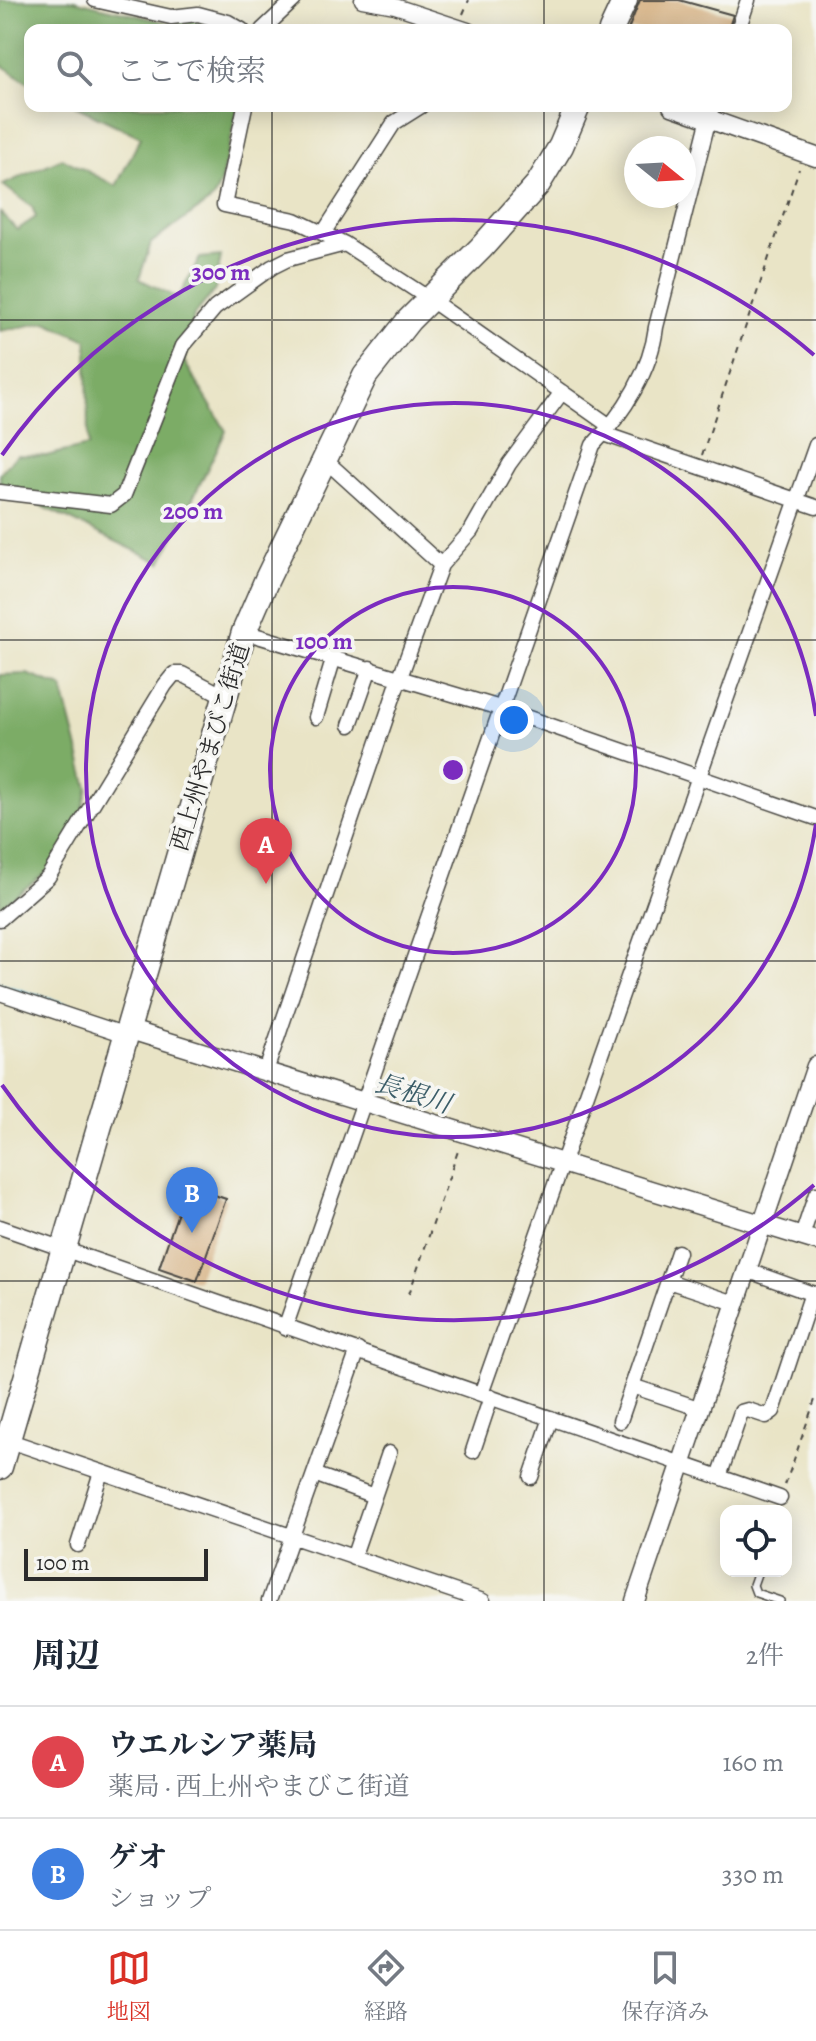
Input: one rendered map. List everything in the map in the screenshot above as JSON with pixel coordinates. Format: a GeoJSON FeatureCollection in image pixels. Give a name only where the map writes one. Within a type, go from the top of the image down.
{"type":"FeatureCollection","features":[{"type":"Feature","properties":{"kind":"highway"},"geometry":{"type":"LineString","coordinates":[[614,24],[625,0]]}},
{"type":"Feature","properties":{"kind":"highway","name":"西上州やまびこ街道"},"geometry":{"type":"LineString","coordinates":[[0,1467],[4,1439],[64,1249],[244,632],[365,376],[409,320],[481,248],[538,184],[561,146],[575,112]]}},
{"type":"Feature","properties":{"kind":"street"},"geometry":{"type":"LineString","coordinates":[[95,0],[171,17],[198,14],[232,24]]}},
{"type":"Feature","properties":{"kind":"street"},"geometry":{"type":"LineString","coordinates":[[268,24],[294,0]]}},
{"type":"Feature","properties":{"kind":"street"},"geometry":{"type":"LineString","coordinates":[[362,0],[395,6],[447,24]]}},
{"type":"Feature","properties":{"kind":"street"},"geometry":{"type":"LineString","coordinates":[[740,24],[748,0]]}},
{"type":"Feature","properties":{"kind":"street"},"geometry":{"type":"LineString","coordinates":[[244,112],[224,205],[295,220],[345,244],[562,392],[607,430],[816,507]]}},
{"type":"Feature","properties":{"kind":"street"},"geometry":{"type":"LineString","coordinates":[[324,232],[394,123],[411,112]]}},
{"type":"Feature","properties":{"kind":"street"},"geometry":{"type":"LineString","coordinates":[[285,1328],[593,445],[623,411],[654,347],[656,327],[710,112],[810,155]]}},
{"type":"Feature","properties":{"kind":"street"},"geometry":{"type":"LineString","coordinates":[[0,492],[111,505],[124,495],[183,346],[215,308],[288,259],[345,244]]}},
{"type":"Feature","properties":{"kind":"street"},"geometry":{"type":"LineString","coordinates":[[266,1071],[441,565],[471,531],[509,464],[562,392]]}},
{"type":"Feature","properties":{"kind":"street"},"geometry":{"type":"LineString","coordinates":[[473,1451],[486,1396],[563,1162],[816,445]]}},
{"type":"Feature","properties":{"kind":"street"},"geometry":{"type":"LineString","coordinates":[[325,460],[441,565]]}},
{"type":"Feature","properties":{"kind":"street"},"geometry":{"type":"LineString","coordinates":[[244,632],[500,708],[816,818]]}},
{"type":"Feature","properties":{"kind":"street"},"geometry":{"type":"LineString","coordinates":[[316,717],[334,657]]}},
{"type":"Feature","properties":{"kind":"street"},"geometry":{"type":"LineString","coordinates":[[350,725],[370,668]]}},
{"type":"Feature","properties":{"kind":"street"},"geometry":{"type":"LineString","coordinates":[[0,919],[48,877],[174,674],[182,674],[224,696]]}},
{"type":"Feature","properties":{"kind":"street"},"geometry":{"type":"LineString","coordinates":[[0,993],[364,1100],[809,1239],[816,1194]]}},
{"type":"Feature","properties":{"kind":"street"},"geometry":{"type":"LineString","coordinates":[[635,1601],[816,1066]]}},
{"type":"Feature","properties":{"kind":"street"},"geometry":{"type":"LineString","coordinates":[[0,1227],[719,1477],[780,1504]]}},
{"type":"Feature","properties":{"kind":"street"},"geometry":{"type":"LineString","coordinates":[[620,1421],[678,1252]]}},
{"type":"Feature","properties":{"kind":"street"},"geometry":{"type":"LineString","coordinates":[[719,1477],[741,1412],[748,1410],[766,1416],[773,1411],[814,1294],[746,1270]]}},
{"type":"Feature","properties":{"kind":"street"},"geometry":{"type":"LineString","coordinates":[[668,1281],[735,1303]]}},
{"type":"Feature","properties":{"kind":"street"},"geometry":{"type":"LineString","coordinates":[[269,1601],[358,1350]]}},
{"type":"Feature","properties":{"kind":"street"},"geometry":{"type":"LineString","coordinates":[[632,1386],[701,1409]]}},
{"type":"Feature","properties":{"kind":"street"},"geometry":{"type":"LineString","coordinates":[[531,1477],[551,1418]]}},
{"type":"Feature","properties":{"kind":"street"},"geometry":{"type":"LineString","coordinates":[[4,1439],[483,1601]]}},
{"type":"Feature","properties":{"kind":"street"},"geometry":{"type":"LineString","coordinates":[[353,1558],[389,1453]]}},
{"type":"Feature","properties":{"kind":"street"},"geometry":{"type":"LineString","coordinates":[[78,1545],[101,1472]]}},
{"type":"Feature","properties":{"kind":"street"},"geometry":{"type":"LineString","coordinates":[[314,1474],[374,1496]]}},
{"type":"Feature","properties":{"kind":"lane"},"geometry":{"type":"LineString","coordinates":[[756,1577],[753,1585],[756,1593],[780,1601]]}},
{"type":"Feature","properties":{"kind":"path"},"geometry":{"type":"LineString","coordinates":[[462,24],[469,0]]}},
{"type":"Feature","properties":{"kind":"path"},"geometry":{"type":"LineString","coordinates":[[698,465],[810,155]]}},
{"type":"Feature","properties":{"kind":"path"},"geometry":{"type":"LineString","coordinates":[[409,1294],[465,1132]]}},
{"type":"Feature","properties":{"kind":"path"},"geometry":{"type":"LineString","coordinates":[[780,1504],[816,1397]]}},
{"type":"Feature","properties":{"kind":"green space"},"geometry":{"type":"Polygon","coordinates":[[[0,0],[73,0],[168,23],[195,19],[212,24],[24,24],[24,80],[0,64],[0,0]]]}},
{"type":"Feature","properties":{"kind":"green space"},"geometry":{"type":"Polygon","coordinates":[[[88,112],[238,112],[220,184],[213,199],[151,243],[139,279],[178,298],[200,258],[221,256],[215,290],[194,315],[184,361],[226,431],[161,563],[0,486],[0,473],[17,455],[46,456],[88,446],[87,340],[46,322],[0,331],[0,212],[17,230],[36,217],[32,207],[3,185],[62,158],[116,186],[141,137],[88,112]]]}},
{"type":"Feature","properties":{"kind":"green space"},"geometry":{"type":"Polygon","coordinates":[[[27,674],[62,687],[88,788],[80,822],[52,868],[0,907],[0,675],[27,674]]]}},
{"type":"Feature","properties":{"kind":"building"},"geometry":{"type":"Polygon","coordinates":[[[640,0],[679,0],[733,15],[730,24],[630,24],[640,0]]]}},
{"type":"Feature","properties":{"kind":"building"},"geometry":{"type":"Polygon","coordinates":[[[187,1186],[226,1199],[197,1281],[159,1268],[187,1186]]]}},
{"type":"Feature","properties":{"kind":"waterway","name":"長根川"},"geometry":{"type":"LineString","coordinates":[[0,985],[120,1021]]}},
{"type":"Feature","properties":{"kind":"place","name":"ウエルシア薬局"},"geometry":{"type":"Point","coordinates":[266,884]}},
{"type":"Feature","properties":{"kind":"place","name":"ゲオ"},"geometry":{"type":"Point","coordinates":[192,1233]}}]}
